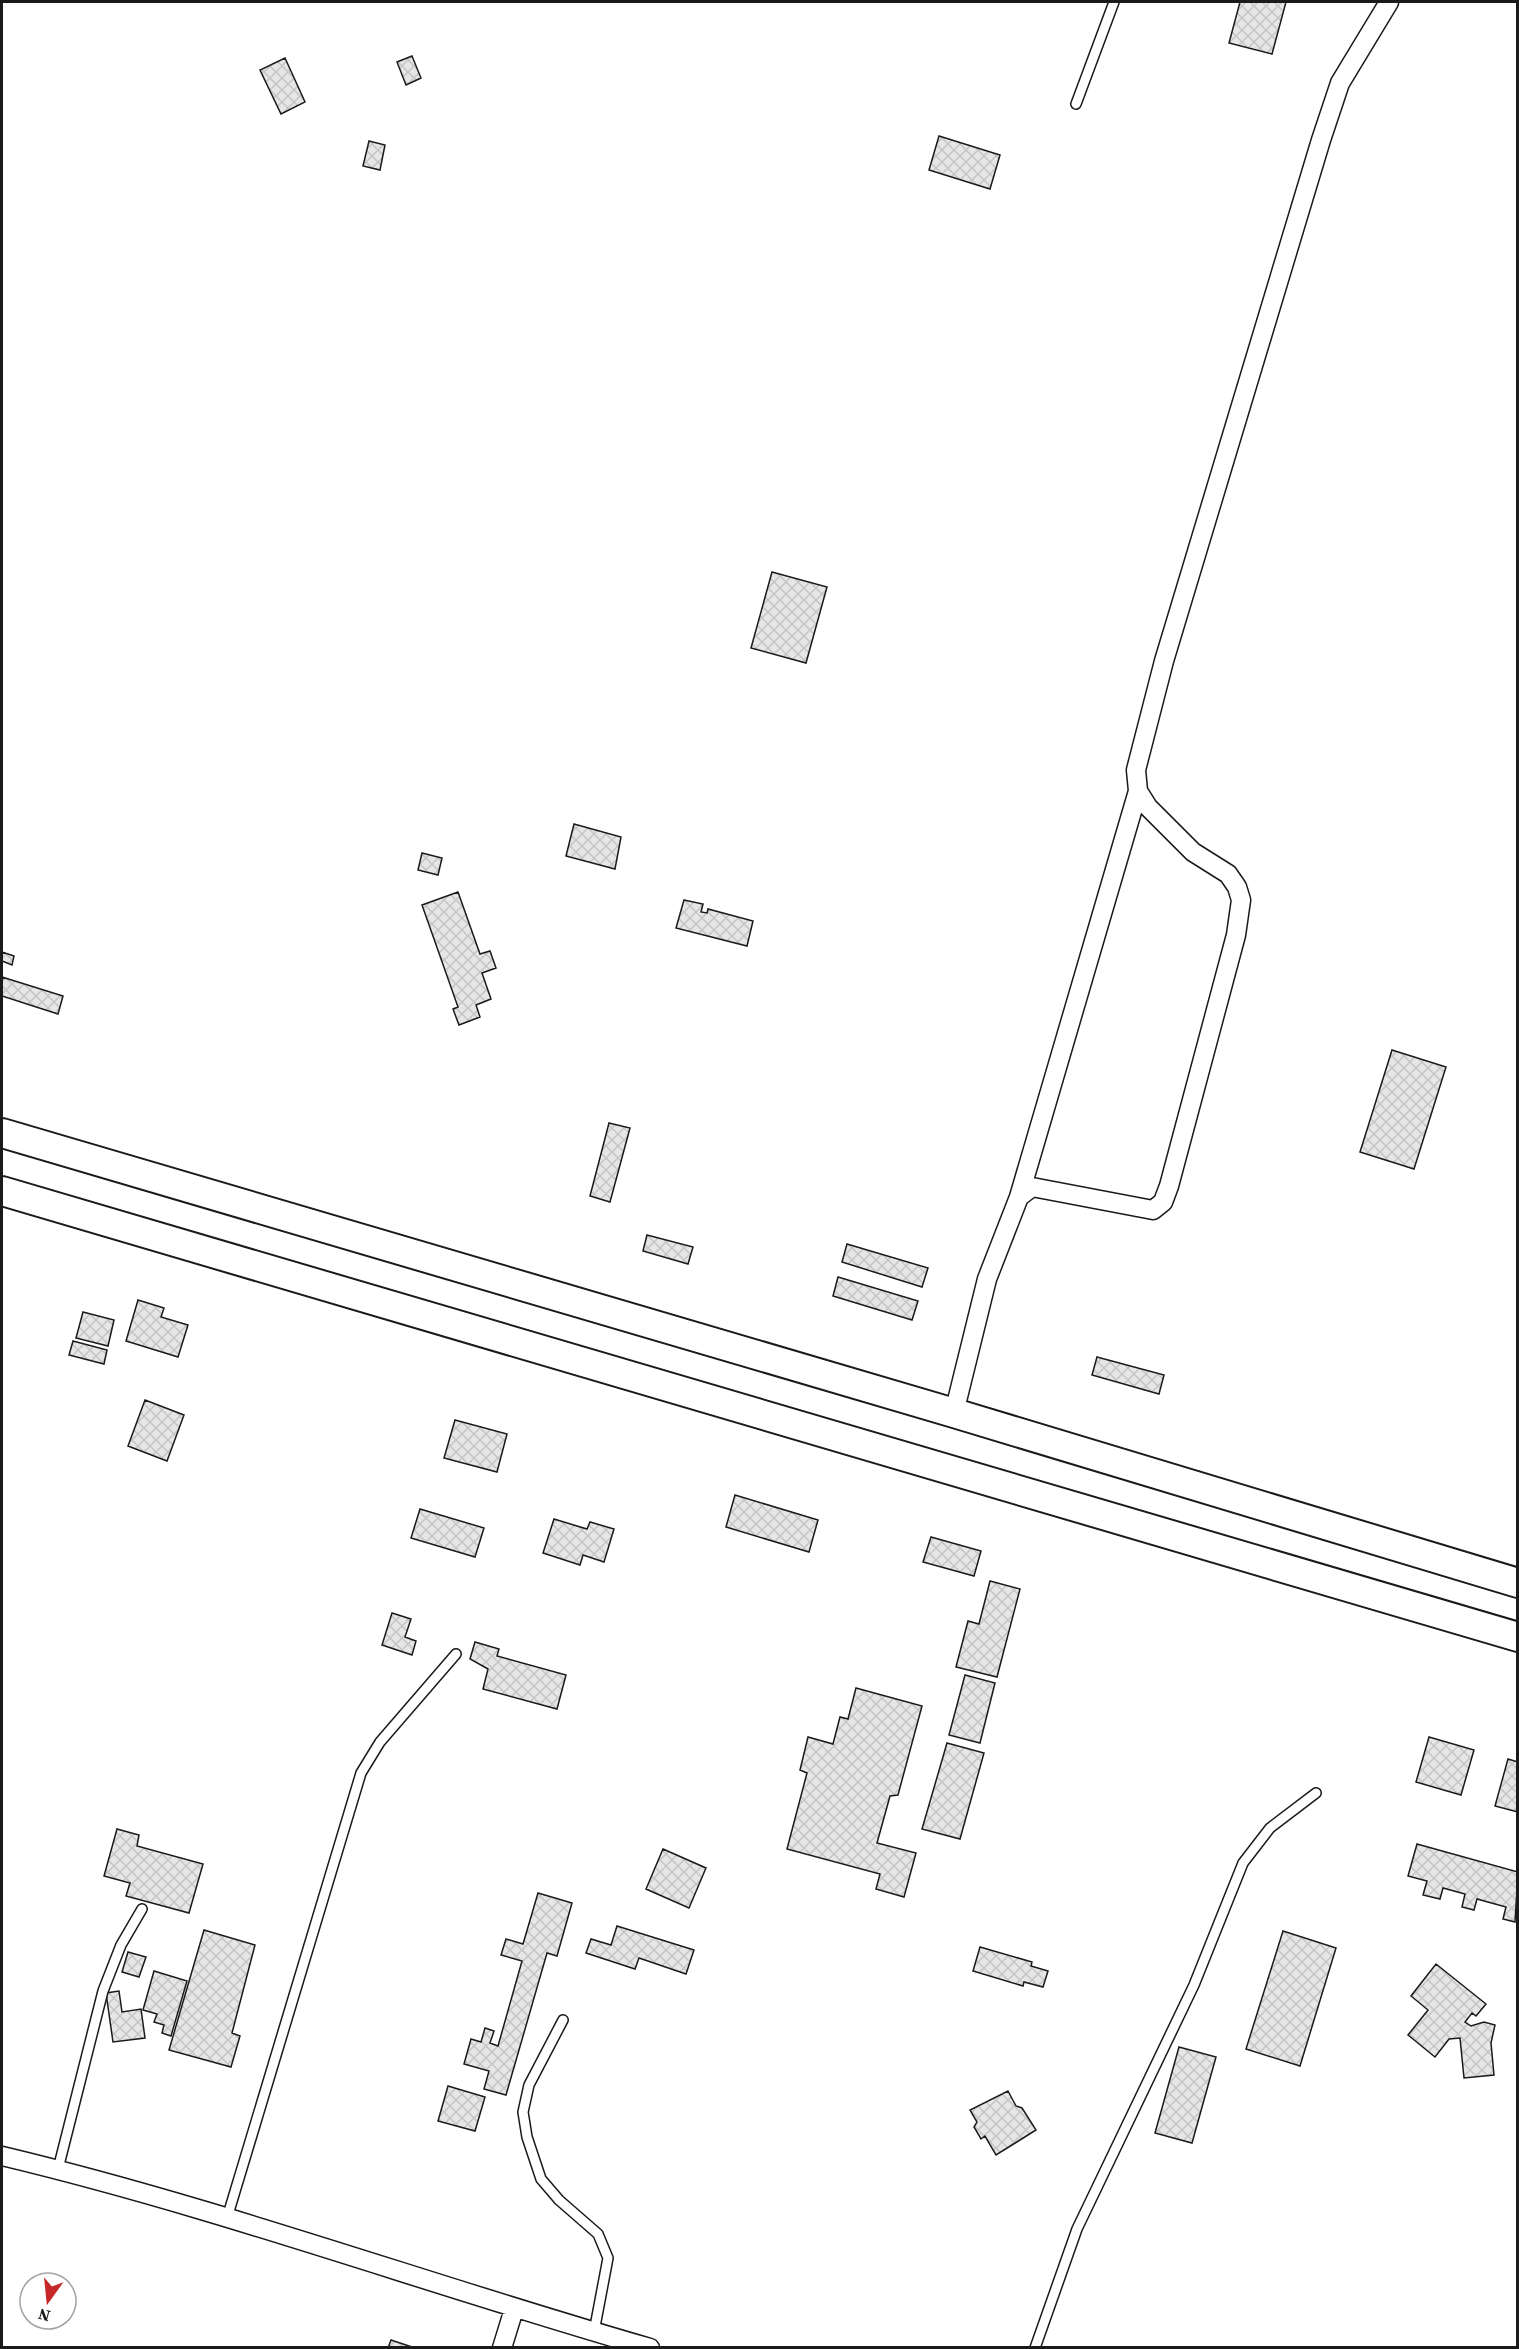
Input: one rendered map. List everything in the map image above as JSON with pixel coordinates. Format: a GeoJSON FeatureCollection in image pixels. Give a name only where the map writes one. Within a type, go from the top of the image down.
{"type":"FeatureCollection","features":[{"type":"Feature","properties":{"kind":"main road"},"geometry":{"type":"LineString","coordinates":[[2,1133],[954,1413],[1518,1583]]}},
{"type":"Feature","properties":{"kind":"main road"},"geometry":{"type":"LineString","coordinates":[[2,1191],[1518,1637]]}},
{"type":"Feature","properties":{"kind":"street"},"geometry":{"type":"LineString","coordinates":[[954,1413],[987,1279],[1019,1197],[1138,791],[1136,770],[1164,661],[1321,140],[1340,83],[1389,2]]}},
{"type":"Feature","properties":{"kind":"street"},"geometry":{"type":"LineString","coordinates":[[1019,1197],[1032,1187],[1153,1210],[1163,1202],[1169,1186],[1236,935],[1241,900],[1237,887],[1228,874],[1193,852],[1148,807],[1138,791]]}},
{"type":"Feature","properties":{"kind":"street"},"geometry":{"type":"LineString","coordinates":[[2,2156],[58,2169],[227,2218],[514,2309],[650,2348]]}},
{"type":"Feature","properties":{"kind":"street"},"geometry":{"type":"LineString","coordinates":[[502,2348],[514,2309]]}},
{"type":"Feature","properties":{"kind":"lane"},"geometry":{"type":"LineString","coordinates":[[1076,104],[1114,2]]}},
{"type":"Feature","properties":{"kind":"lane"},"geometry":{"type":"LineString","coordinates":[[227,2218],[362,1773],[380,1742],[456,1654]]}},
{"type":"Feature","properties":{"kind":"lane"},"geometry":{"type":"LineString","coordinates":[[1035,2348],[1077,2229],[1194,1985],[1243,1863],[1270,1828],[1316,1794]]}},
{"type":"Feature","properties":{"kind":"lane"},"geometry":{"type":"LineString","coordinates":[[58,2169],[109,1973],[121,1945],[142,1909]]}},
{"type":"Feature","properties":{"kind":"lane"},"geometry":{"type":"LineString","coordinates":[[562,2020],[529,2085],[523,2112],[527,2137],[541,2179],[559,2200],[598,2234],[608,2258],[594,2332]]}},
{"type":"Feature","properties":{"kind":"building"},"geometry":{"type":"Polygon","coordinates":[[[1240,2],[1286,2],[1272,54],[1229,43],[1240,2]]]}},
{"type":"Feature","properties":{"kind":"building"},"geometry":{"type":"Polygon","coordinates":[[[412,56],[421,78],[406,85],[397,62],[412,56]]]}},
{"type":"Feature","properties":{"kind":"building"},"geometry":{"type":"Polygon","coordinates":[[[285,58],[305,102],[281,114],[260,70],[285,58]]]}},
{"type":"Feature","properties":{"kind":"building"},"geometry":{"type":"Polygon","coordinates":[[[939,136],[1000,155],[990,189],[929,170],[939,136]]]}},
{"type":"Feature","properties":{"kind":"building"},"geometry":{"type":"Polygon","coordinates":[[[369,141],[385,145],[380,170],[363,166],[369,141]]]}},
{"type":"Feature","properties":{"kind":"building"},"geometry":{"type":"Polygon","coordinates":[[[772,572],[827,587],[806,663],[751,648],[772,572]]]}},
{"type":"Feature","properties":{"kind":"building"},"geometry":{"type":"Polygon","coordinates":[[[574,824],[621,837],[615,869],[566,856],[574,824]]]}},
{"type":"Feature","properties":{"kind":"building"},"geometry":{"type":"Polygon","coordinates":[[[422,853],[442,858],[438,875],[418,870],[422,853]]]}},
{"type":"Feature","properties":{"kind":"building"},"geometry":{"type":"Polygon","coordinates":[[[458,892],[480,954],[490,951],[496,968],[482,973],[491,999],[476,1005],[480,1017],[459,1025],[453,1009],[458,1007],[422,905],[458,892]]]}},
{"type":"Feature","properties":{"kind":"building"},"geometry":{"type":"Polygon","coordinates":[[[684,900],[703,904],[701,912],[707,913],[708,909],[753,921],[747,946],[676,928],[684,900]]]}},
{"type":"Feature","properties":{"kind":"building"},"geometry":{"type":"Polygon","coordinates":[[[2,952],[14,956],[12,965],[2,961],[2,952]]]}},
{"type":"Feature","properties":{"kind":"building"},"geometry":{"type":"Polygon","coordinates":[[[2,977],[63,996],[58,1014],[2,996],[2,977]]]}},
{"type":"Feature","properties":{"kind":"building"},"geometry":{"type":"Polygon","coordinates":[[[1392,1050],[1446,1067],[1414,1169],[1360,1152],[1392,1050]]]}},
{"type":"Feature","properties":{"kind":"building"},"geometry":{"type":"Polygon","coordinates":[[[609,1123],[630,1128],[610,1202],[590,1196],[609,1123]]]}},
{"type":"Feature","properties":{"kind":"building"},"geometry":{"type":"Polygon","coordinates":[[[647,1235],[693,1247],[688,1264],[643,1251],[647,1235]]]}},
{"type":"Feature","properties":{"kind":"building"},"geometry":{"type":"Polygon","coordinates":[[[847,1244],[928,1268],[922,1287],[842,1262],[847,1244]]]}},
{"type":"Feature","properties":{"kind":"building"},"geometry":{"type":"Polygon","coordinates":[[[838,1277],[918,1301],[912,1320],[833,1296],[838,1277]]]}},
{"type":"Feature","properties":{"kind":"building"},"geometry":{"type":"Polygon","coordinates":[[[138,1300],[164,1308],[161,1317],[188,1325],[178,1357],[126,1341],[138,1300]]]}},
{"type":"Feature","properties":{"kind":"building"},"geometry":{"type":"Polygon","coordinates":[[[83,1312],[114,1320],[108,1346],[76,1338],[83,1312]]]}},
{"type":"Feature","properties":{"kind":"building"},"geometry":{"type":"Polygon","coordinates":[[[73,1341],[107,1350],[104,1364],[69,1355],[73,1341]]]}},
{"type":"Feature","properties":{"kind":"building"},"geometry":{"type":"Polygon","coordinates":[[[1097,1357],[1164,1375],[1159,1394],[1092,1375],[1097,1357]]]}},
{"type":"Feature","properties":{"kind":"building"},"geometry":{"type":"Polygon","coordinates":[[[145,1400],[184,1415],[167,1461],[128,1446],[145,1400]]]}},
{"type":"Feature","properties":{"kind":"building"},"geometry":{"type":"Polygon","coordinates":[[[455,1420],[507,1434],[497,1472],[444,1458],[455,1420]]]}},
{"type":"Feature","properties":{"kind":"building"},"geometry":{"type":"Polygon","coordinates":[[[735,1495],[818,1520],[809,1552],[726,1527],[735,1495]]]}},
{"type":"Feature","properties":{"kind":"building"},"geometry":{"type":"Polygon","coordinates":[[[420,1509],[484,1528],[475,1557],[411,1538],[420,1509]]]}},
{"type":"Feature","properties":{"kind":"building"},"geometry":{"type":"Polygon","coordinates":[[[554,1519],[587,1529],[590,1522],[614,1529],[604,1562],[583,1555],[580,1565],[543,1553],[554,1519]]]}},
{"type":"Feature","properties":{"kind":"building"},"geometry":{"type":"Polygon","coordinates":[[[931,1537],[981,1551],[974,1576],[923,1562],[931,1537]]]}},
{"type":"Feature","properties":{"kind":"building"},"geometry":{"type":"Polygon","coordinates":[[[990,1581],[1020,1589],[997,1677],[956,1667],[968,1621],[979,1624],[990,1581]]]}},
{"type":"Feature","properties":{"kind":"building"},"geometry":{"type":"Polygon","coordinates":[[[392,1613],[411,1619],[405,1637],[416,1641],[412,1655],[382,1645],[392,1613]]]}},
{"type":"Feature","properties":{"kind":"building"},"geometry":{"type":"Polygon","coordinates":[[[475,1642],[499,1649],[497,1656],[566,1675],[557,1709],[483,1689],[488,1669],[470,1659],[475,1642]]]}},
{"type":"Feature","properties":{"kind":"building"},"geometry":{"type":"Polygon","coordinates":[[[965,1675],[995,1683],[980,1743],[949,1735],[965,1675]]]}},
{"type":"Feature","properties":{"kind":"building"},"geometry":{"type":"Polygon","coordinates":[[[856,1688],[922,1706],[898,1795],[890,1796],[877,1843],[916,1853],[904,1897],[876,1889],[880,1874],[787,1849],[807,1773],[800,1770],[808,1737],[833,1744],[840,1717],[848,1719],[856,1688]]]}},
{"type":"Feature","properties":{"kind":"building"},"geometry":{"type":"Polygon","coordinates":[[[1429,1737],[1474,1750],[1461,1795],[1416,1782],[1429,1737]]]}},
{"type":"Feature","properties":{"kind":"building"},"geometry":{"type":"Polygon","coordinates":[[[947,1743],[984,1753],[960,1839],[922,1829],[947,1743]]]}},
{"type":"Feature","properties":{"kind":"building"},"geometry":{"type":"Polygon","coordinates":[[[1508,1759],[1518,1762],[1518,1812],[1495,1806],[1508,1759]]]}},
{"type":"Feature","properties":{"kind":"building"},"geometry":{"type":"Polygon","coordinates":[[[117,1829],[139,1835],[137,1846],[203,1864],[189,1913],[126,1896],[130,1883],[104,1876],[117,1829]]]}},
{"type":"Feature","properties":{"kind":"building"},"geometry":{"type":"Polygon","coordinates":[[[1417,1844],[1518,1872],[1515,1922],[1503,1919],[1506,1907],[1477,1899],[1474,1910],[1462,1907],[1465,1894],[1443,1888],[1440,1899],[1423,1895],[1427,1881],[1408,1876],[1417,1844]]]}},
{"type":"Feature","properties":{"kind":"building"},"geometry":{"type":"Polygon","coordinates":[[[663,1849],[706,1868],[689,1908],[646,1889],[663,1849]]]}},
{"type":"Feature","properties":{"kind":"building"},"geometry":{"type":"Polygon","coordinates":[[[538,1893],[572,1903],[557,1956],[547,1953],[506,2095],[484,2089],[489,2071],[464,2064],[471,2039],[481,2042],[485,2028],[494,2031],[490,2043],[498,2046],[522,1961],[501,1955],[506,1939],[523,1944],[538,1893]]]}},
{"type":"Feature","properties":{"kind":"building"},"geometry":{"type":"Polygon","coordinates":[[[617,1926],[694,1950],[686,1974],[639,1958],[635,1969],[586,1953],[591,1939],[611,1945],[617,1926]]]}},
{"type":"Feature","properties":{"kind":"building"},"geometry":{"type":"Polygon","coordinates":[[[204,1930],[255,1945],[232,2033],[240,2036],[231,2067],[169,2050],[204,1930]]]}},
{"type":"Feature","properties":{"kind":"building"},"geometry":{"type":"Polygon","coordinates":[[[1283,1931],[1336,1948],[1300,2066],[1246,2049],[1283,1931]]]}},
{"type":"Feature","properties":{"kind":"building"},"geometry":{"type":"Polygon","coordinates":[[[980,1947],[1032,1962],[1031,1966],[1048,1971],[1043,1987],[1024,1982],[1023,1986],[973,1971],[980,1947]]]}},
{"type":"Feature","properties":{"kind":"building"},"geometry":{"type":"Polygon","coordinates":[[[128,1952],[146,1957],[139,1977],[122,1972],[128,1952]]]}},
{"type":"Feature","properties":{"kind":"building"},"geometry":{"type":"Polygon","coordinates":[[[1436,1964],[1486,2004],[1476,2016],[1472,2013],[1465,2022],[1471,2026],[1484,2022],[1495,2025],[1491,2043],[1494,2075],[1464,2078],[1460,2038],[1449,2039],[1435,2057],[1408,2035],[1428,2010],[1411,1996],[1436,1964]]]}},
{"type":"Feature","properties":{"kind":"building"},"geometry":{"type":"Polygon","coordinates":[[[154,1971],[187,1981],[171,2036],[162,2033],[164,2025],[154,2022],[157,2014],[143,2010],[154,1971]]]}},
{"type":"Feature","properties":{"kind":"building"},"geometry":{"type":"Polygon","coordinates":[[[119,1991],[122,2012],[141,2009],[145,2038],[113,2042],[106,1993],[119,1991]]]}},
{"type":"Feature","properties":{"kind":"building"},"geometry":{"type":"Polygon","coordinates":[[[1179,2047],[1216,2057],[1192,2143],[1155,2133],[1179,2047]]]}},
{"type":"Feature","properties":{"kind":"building"},"geometry":{"type":"Polygon","coordinates":[[[448,2086],[485,2097],[475,2131],[438,2121],[448,2086]]]}},
{"type":"Feature","properties":{"kind":"building"},"geometry":{"type":"Polygon","coordinates":[[[1008,2091],[1016,2106],[1022,2108],[1036,2130],[996,2155],[985,2136],[981,2139],[974,2127],[977,2122],[970,2110],[1008,2091]]]}},
{"type":"Feature","properties":{"kind":"building"},"geometry":{"type":"Polygon","coordinates":[[[391,2340],[415,2348],[388,2348],[391,2340]]]}}]}
